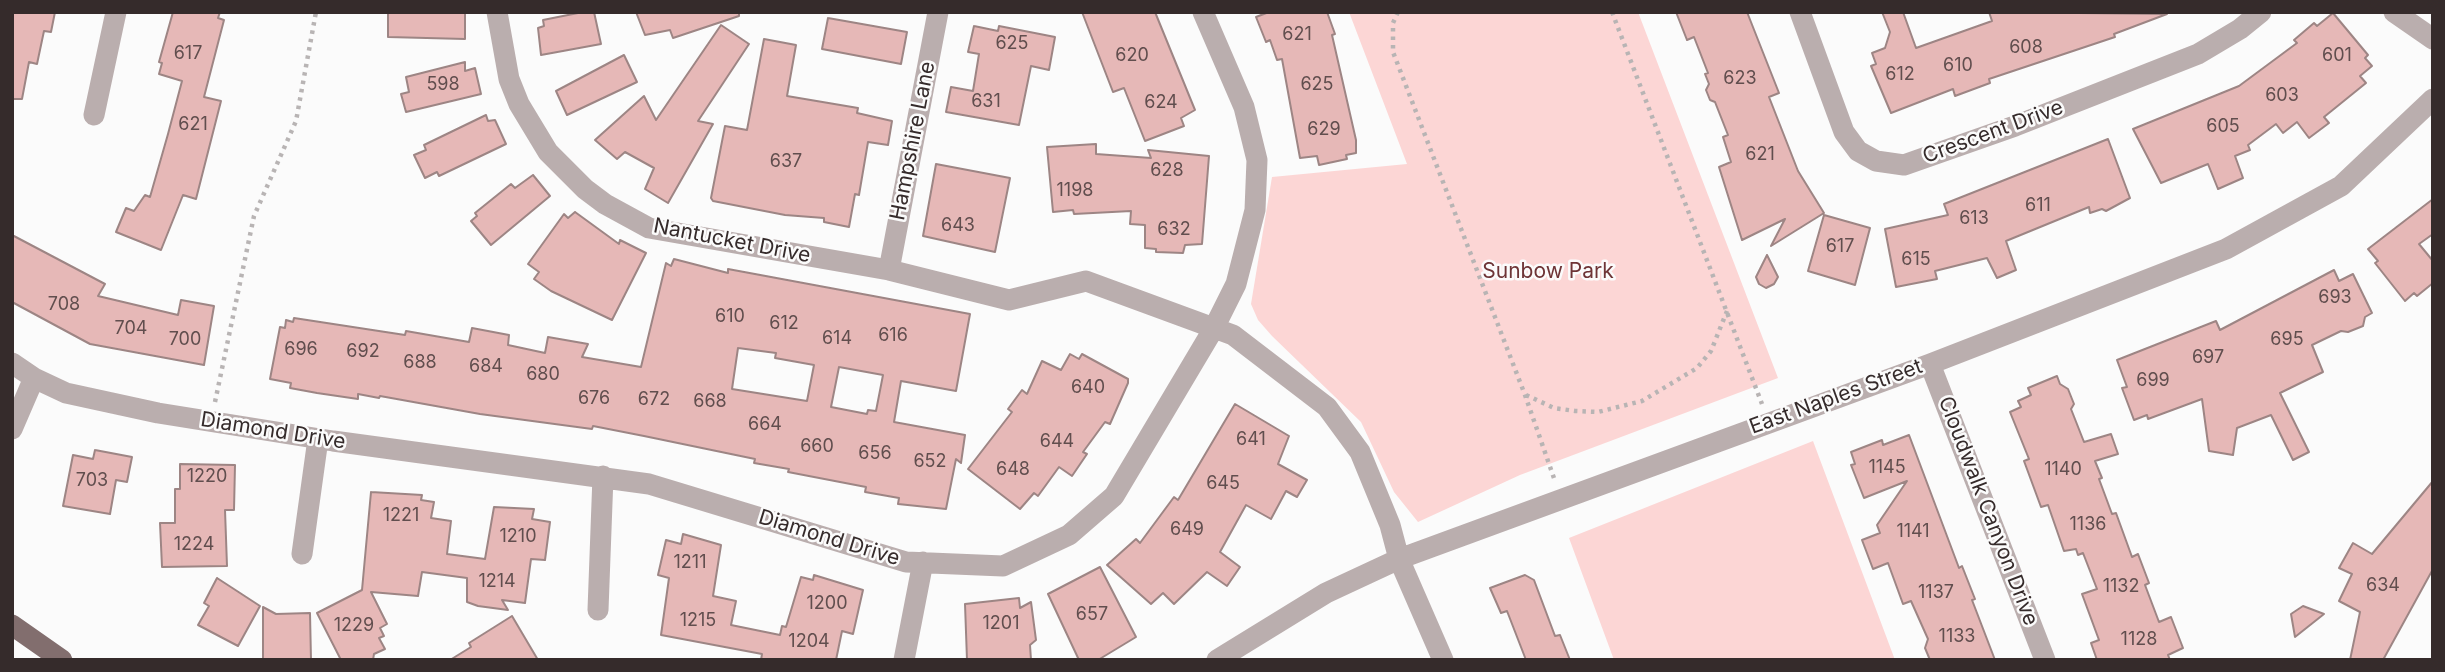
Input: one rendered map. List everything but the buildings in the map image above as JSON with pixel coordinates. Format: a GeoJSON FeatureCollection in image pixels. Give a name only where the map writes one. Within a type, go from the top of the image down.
{"type":"FeatureCollection","features":[{"type":"Feature","properties":{"kind":"main road"},"geometry":{"type":"LineString","coordinates":[[12,625],[62,660]]}},
{"type":"Feature","properties":{"kind":"street"},"geometry":{"type":"LineString","coordinates":[[94,115],[116,12]]}},
{"type":"Feature","properties":{"kind":"street","name":"Nantucket Drive"},"geometry":{"type":"LineString","coordinates":[[497,12],[509,79],[533,129],[566,173],[605,204],[649,228],[889,270],[1009,300],[1086,281],[1214,328]]}},
{"type":"Feature","properties":{"kind":"street","name":"Hampshire Lane"},"geometry":{"type":"LineString","coordinates":[[889,270],[938,12]]}},
{"type":"Feature","properties":{"kind":"street","name":"Diamond Drive"},"geometry":{"type":"LineString","coordinates":[[12,363],[34,378],[66,393],[209,422],[649,484],[906,562],[1003,566],[1069,535],[1114,496],[1214,328],[1236,284],[1252,222],[1257,160],[1244,107],[1203,12]]}},
{"type":"Feature","properties":{"kind":"street","name":"Crescent Drive"},"geometry":{"type":"LineString","coordinates":[[1800,12],[1844,132],[1858,151],[1876,161],[1904,165],[2015,126],[2198,54],[2240,29],[2261,12]]}},
{"type":"Feature","properties":{"kind":"street"},"geometry":{"type":"LineString","coordinates":[[2394,12],[2433,39]]}},
{"type":"Feature","properties":{"kind":"street","name":"East Naples Street"},"geometry":{"type":"LineString","coordinates":[[1217,660],[1326,593],[1399,559],[1768,421],[1930,364],[2226,249],[2340,186],[2433,99]]}},
{"type":"Feature","properties":{"kind":"street"},"geometry":{"type":"LineString","coordinates":[[1214,328],[1233,335],[1327,407],[1360,453],[1390,525],[1399,559],[1443,660]]}},
{"type":"Feature","properties":{"kind":"street","name":"Cloudwalk Canyon Drive"},"geometry":{"type":"LineString","coordinates":[[1930,364],[2045,660]]}},
{"type":"Feature","properties":{"kind":"street"},"geometry":{"type":"LineString","coordinates":[[12,429],[34,378]]}},
{"type":"Feature","properties":{"kind":"street"},"geometry":{"type":"LineString","coordinates":[[302,554],[318,439]]}},
{"type":"Feature","properties":{"kind":"street"},"geometry":{"type":"LineString","coordinates":[[598,610],[603,477]]}},
{"type":"Feature","properties":{"kind":"street"},"geometry":{"type":"LineString","coordinates":[[904,660],[923,562]]}},
{"type":"Feature","properties":{"kind":"path"},"geometry":{"type":"LineString","coordinates":[[209,422],[243,281],[254,216],[296,121],[316,12]]}},
{"type":"Feature","properties":{"kind":"path"},"geometry":{"type":"LineString","coordinates":[[1398,12],[1394,23],[1393,52],[1563,498]]}},
{"type":"Feature","properties":{"kind":"path"},"geometry":{"type":"LineString","coordinates":[[1612,12],[1728,310],[1768,421]]}},
{"type":"Feature","properties":{"kind":"path"},"geometry":{"type":"LineString","coordinates":[[1525,395],[1554,408],[1575,411],[1598,412],[1642,401],[1697,368],[1712,351],[1728,310]]}},
{"type":"Feature","properties":{"kind":"green space","name":"Sunbow Park"},"geometry":{"type":"Polygon","coordinates":[[[1349,12],[1638,12],[1778,378],[1520,475],[1418,522],[1394,492],[1361,422],[1272,336],[1258,320],[1251,304],[1272,177],[1407,164],[1349,12]]]}},
{"type":"Feature","properties":{"kind":"green space"},"geometry":{"type":"Polygon","coordinates":[[[1813,441],[1895,660],[1614,660],[1569,538],[1813,441]]]}}]}
